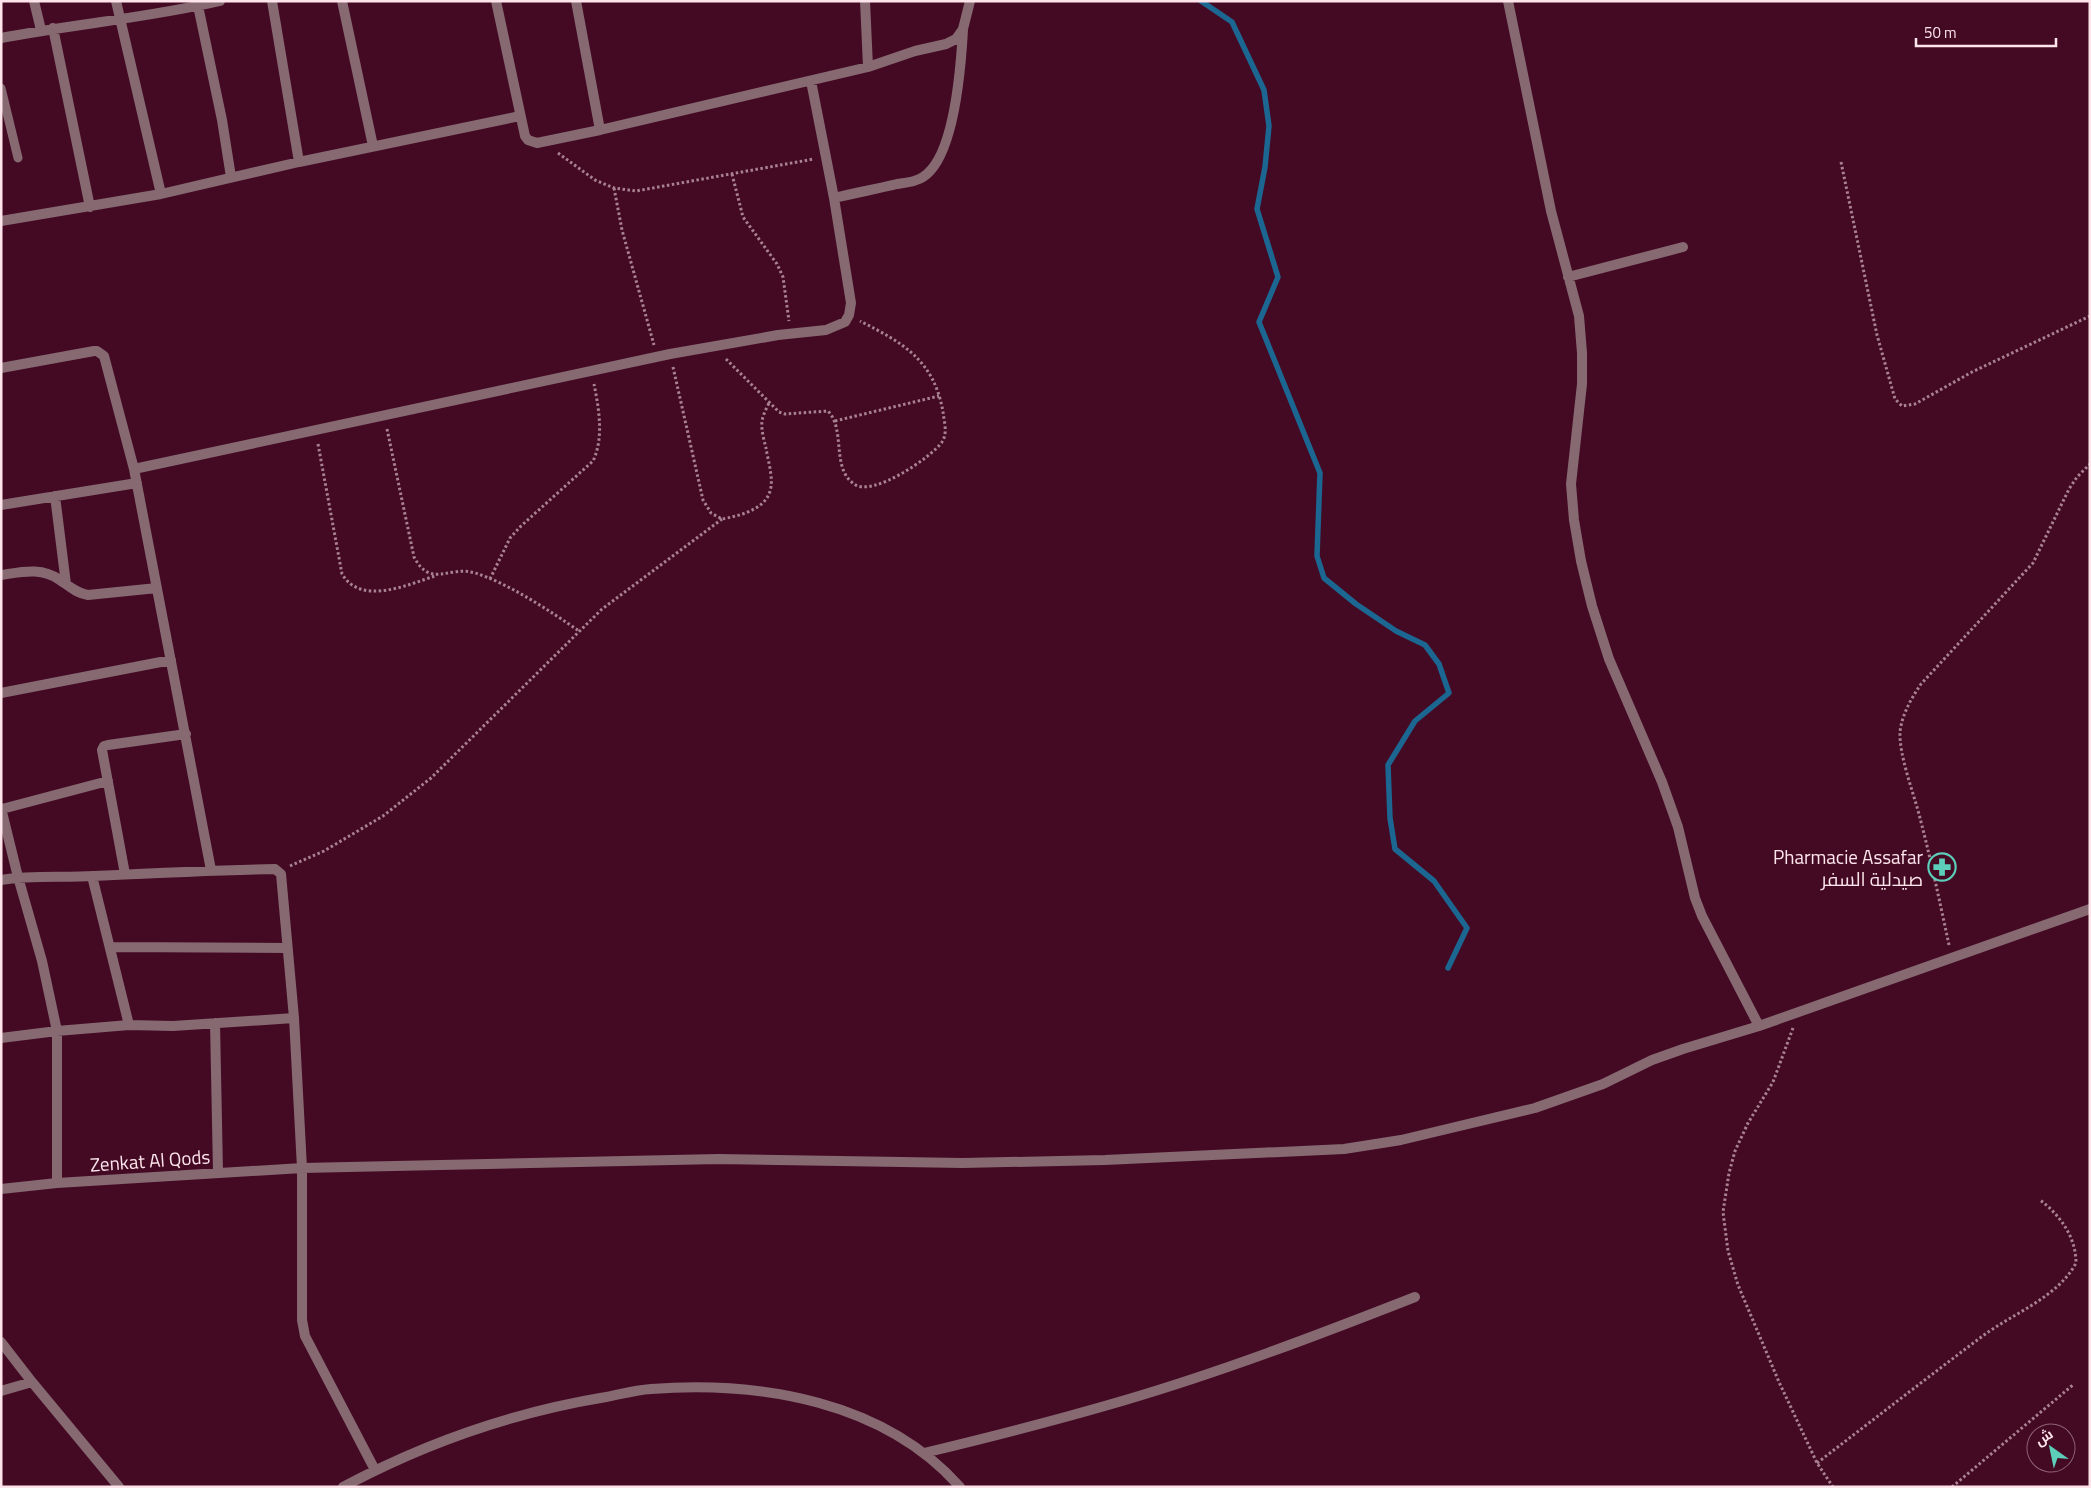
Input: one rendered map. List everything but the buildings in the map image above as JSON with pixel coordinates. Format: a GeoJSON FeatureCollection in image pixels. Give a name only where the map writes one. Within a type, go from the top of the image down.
{"type":"FeatureCollection","features":[{"type":"Feature","properties":{"kind":"street"},"geometry":{"type":"LineString","coordinates":[[34,1],[40,30]]}},
{"type":"Feature","properties":{"kind":"street"},"geometry":{"type":"LineString","coordinates":[[116,1],[161,194]]}},
{"type":"Feature","properties":{"kind":"street"},"geometry":{"type":"LineString","coordinates":[[1,38],[220,1]]}},
{"type":"Feature","properties":{"kind":"street"},"geometry":{"type":"LineString","coordinates":[[272,1],[299,162]]}},
{"type":"Feature","properties":{"kind":"street"},"geometry":{"type":"LineString","coordinates":[[342,1],[373,146]]}},
{"type":"Feature","properties":{"kind":"street"},"geometry":{"type":"LineString","coordinates":[[496,1],[525,136],[528,140],[538,143],[868,67],[946,44],[956,39],[963,29]]}},
{"type":"Feature","properties":{"kind":"street"},"geometry":{"type":"LineString","coordinates":[[576,1],[600,130]]}},
{"type":"Feature","properties":{"kind":"street"},"geometry":{"type":"LineString","coordinates":[[865,1],[868,67]]}},
{"type":"Feature","properties":{"kind":"street"},"geometry":{"type":"LineString","coordinates":[[834,198],[918,180],[930,171],[941,155],[949,133],[961,60],[963,29],[970,1]]}},
{"type":"Feature","properties":{"kind":"street"},"geometry":{"type":"LineString","coordinates":[[1508,1],[1539,158],[1579,316],[1582,384],[1574,451],[1572,493],[1580,553],[1592,606],[1609,659],[1675,818],[1685,848],[1695,898],[1702,916],[1760,1026]]}},
{"type":"Feature","properties":{"kind":"street"},"geometry":{"type":"LineString","coordinates":[[197,4],[208,48],[231,177]]}},
{"type":"Feature","properties":{"kind":"street"},"geometry":{"type":"LineString","coordinates":[[53,28],[90,207]]}},
{"type":"Feature","properties":{"kind":"street"},"geometry":{"type":"LineString","coordinates":[[134,469],[670,354],[790,334],[826,330],[845,322],[849,316],[851,303],[834,198],[811,81]]}},
{"type":"Feature","properties":{"kind":"street"},"geometry":{"type":"LineString","coordinates":[[1,221],[161,194],[299,162],[520,116]]}},
{"type":"Feature","properties":{"kind":"street"},"geometry":{"type":"LineString","coordinates":[[1568,277],[1683,247]]}},
{"type":"Feature","properties":{"kind":"street"},"geometry":{"type":"LineString","coordinates":[[1,368],[94,351],[104,356],[134,469],[211,870]]}},
{"type":"Feature","properties":{"kind":"street"},"geometry":{"type":"LineString","coordinates":[[1,505],[137,484]]}},
{"type":"Feature","properties":{"kind":"street"},"geometry":{"type":"LineString","coordinates":[[55,496],[66,584]]}},
{"type":"Feature","properties":{"kind":"street"},"geometry":{"type":"LineString","coordinates":[[1,575],[40,571],[48,573],[82,594],[88,595],[157,588]]}},
{"type":"Feature","properties":{"kind":"street"},"geometry":{"type":"LineString","coordinates":[[1,693],[172,660]]}},
{"type":"Feature","properties":{"kind":"street"},"geometry":{"type":"LineString","coordinates":[[125,874],[102,750],[104,746],[186,734]]}},
{"type":"Feature","properties":{"kind":"street"},"geometry":{"type":"LineString","coordinates":[[57,1183],[56,1031],[42,961],[1,808],[108,781]]}},
{"type":"Feature","properties":{"kind":"street"},"geometry":{"type":"LineString","coordinates":[[1,880],[18,877],[92,876],[211,870],[274,869],[278,871],[282,878],[294,1018],[302,1168],[302,1320],[305,1336],[376,1470]]}},
{"type":"Feature","properties":{"kind":"street"},"geometry":{"type":"LineString","coordinates":[[92,876],[129,1025]]}},
{"type":"Feature","properties":{"kind":"street","name":"Zenkat Al Qods"},"geometry":{"type":"LineString","coordinates":[[1,1189],[57,1183],[302,1168],[719,1159],[963,1163],[1105,1160],[1344,1149],[1401,1140],[1535,1108],[1603,1084],[1652,1060],[1798,1013],[2090,909]]}},
{"type":"Feature","properties":{"kind":"street"},"geometry":{"type":"LineString","coordinates":[[111,947],[287,948]]}},
{"type":"Feature","properties":{"kind":"street"},"geometry":{"type":"LineString","coordinates":[[1,1038],[129,1025],[173,1026],[294,1018]]}},
{"type":"Feature","properties":{"kind":"street"},"geometry":{"type":"LineString","coordinates":[[215,1023],[218,1172]]}},
{"type":"Feature","properties":{"kind":"street"},"geometry":{"type":"LineString","coordinates":[[924,1453],[1024,1428],[1141,1395],[1319,1335],[1415,1297]]}},
{"type":"Feature","properties":{"kind":"street"},"geometry":{"type":"LineString","coordinates":[[1,1342],[119,1487]]}},
{"type":"Feature","properties":{"kind":"street"},"geometry":{"type":"LineString","coordinates":[[1,1391],[32,1382]]}},
{"type":"Feature","properties":{"kind":"street"},"geometry":{"type":"LineString","coordinates":[[343,1487],[376,1470],[442,1441],[518,1416],[579,1401],[641,1391],[696,1388],[743,1390],[790,1396],[835,1407],[897,1434],[924,1453],[960,1487]]}},
{"type":"Feature","properties":{"kind":"lane"},"geometry":{"type":"LineString","coordinates":[[1,88],[18,158]]}},
{"type":"Feature","properties":{"kind":"path"},"geometry":{"type":"LineString","coordinates":[[538,143],[561,155],[595,180],[614,188],[636,191],[825,157]]}},
{"type":"Feature","properties":{"kind":"path"},"geometry":{"type":"LineString","coordinates":[[1841,162],[1877,335],[1895,398],[1902,406],[1915,404],[1972,372],[2090,316]]}},
{"type":"Feature","properties":{"kind":"path"},"geometry":{"type":"LineString","coordinates":[[732,174],[743,217],[777,264],[783,277],[786,289],[790,334]]}},
{"type":"Feature","properties":{"kind":"path"},"geometry":{"type":"LineString","coordinates":[[614,188],[626,246],[657,357]]}},
{"type":"Feature","properties":{"kind":"path"},"geometry":{"type":"LineString","coordinates":[[713,346],[779,412],[785,414],[828,411],[835,421],[842,464],[847,475],[854,484],[862,488],[873,486],[905,471],[930,454],[943,441],[946,430],[936,384],[923,363],[896,340],[849,316]]}},
{"type":"Feature","properties":{"kind":"path"},"geometry":{"type":"LineString","coordinates":[[670,354],[703,500],[712,513],[722,519]]}},
{"type":"Feature","properties":{"kind":"path"},"geometry":{"type":"LineString","coordinates":[[490,579],[510,538],[579,475],[592,461],[599,449],[600,432],[592,371]]}},
{"type":"Feature","properties":{"kind":"path"},"geometry":{"type":"LineString","coordinates":[[835,421],[939,396]]}},
{"type":"Feature","properties":{"kind":"path"},"geometry":{"type":"LineString","coordinates":[[278,871],[324,851],[383,816],[431,778],[579,631],[609,604],[722,519],[738,516],[765,501],[770,492],[771,481],[762,420],[769,403]]}},
{"type":"Feature","properties":{"kind":"path"},"geometry":{"type":"LineString","coordinates":[[384,416],[414,557],[427,573],[436,576]]}},
{"type":"Feature","properties":{"kind":"path"},"geometry":{"type":"LineString","coordinates":[[316,430],[342,574],[346,580],[362,590],[370,591],[410,584],[460,571],[473,572],[550,610],[579,631]]}},
{"type":"Feature","properties":{"kind":"path"},"geometry":{"type":"LineString","coordinates":[[1952,959],[1902,749],[1900,733],[1904,714],[1910,700],[1921,684],[2032,563],[2069,489],[2077,477],[2090,464]]}},
{"type":"Feature","properties":{"kind":"path"},"geometry":{"type":"LineString","coordinates":[[1798,1013],[1773,1082],[1748,1123],[1735,1151],[1729,1173],[1723,1212],[1728,1251],[1738,1285],[1779,1382],[1817,1463],[1833,1487]]}},
{"type":"Feature","properties":{"kind":"path"},"geometry":{"type":"LineString","coordinates":[[1817,1463],[1985,1334],[2052,1290],[2067,1277],[2076,1263],[2073,1242],[2058,1217],[2040,1200]]}},
{"type":"Feature","properties":{"kind":"path"},"geometry":{"type":"LineString","coordinates":[[1952,1487],[2074,1384]]}},
{"type":"Feature","properties":{"kind":"waterway"},"geometry":{"type":"LineString","coordinates":[[1201,1],[1232,22],[1264,90],[1269,126],[1265,167],[1257,209],[1278,277],[1259,322],[1320,473],[1317,556],[1324,578],[1356,604],[1396,631],[1425,645],[1439,664],[1449,693],[1415,721],[1388,765],[1390,818],[1395,849],[1434,881],[1467,928],[1448,968]]}},
{"type":"Feature","properties":{"kind":"place","name":"Pharmacie Assafar صيدلية السفر"},"geometry":{"type":"Point","coordinates":[1942,867]}}]}
